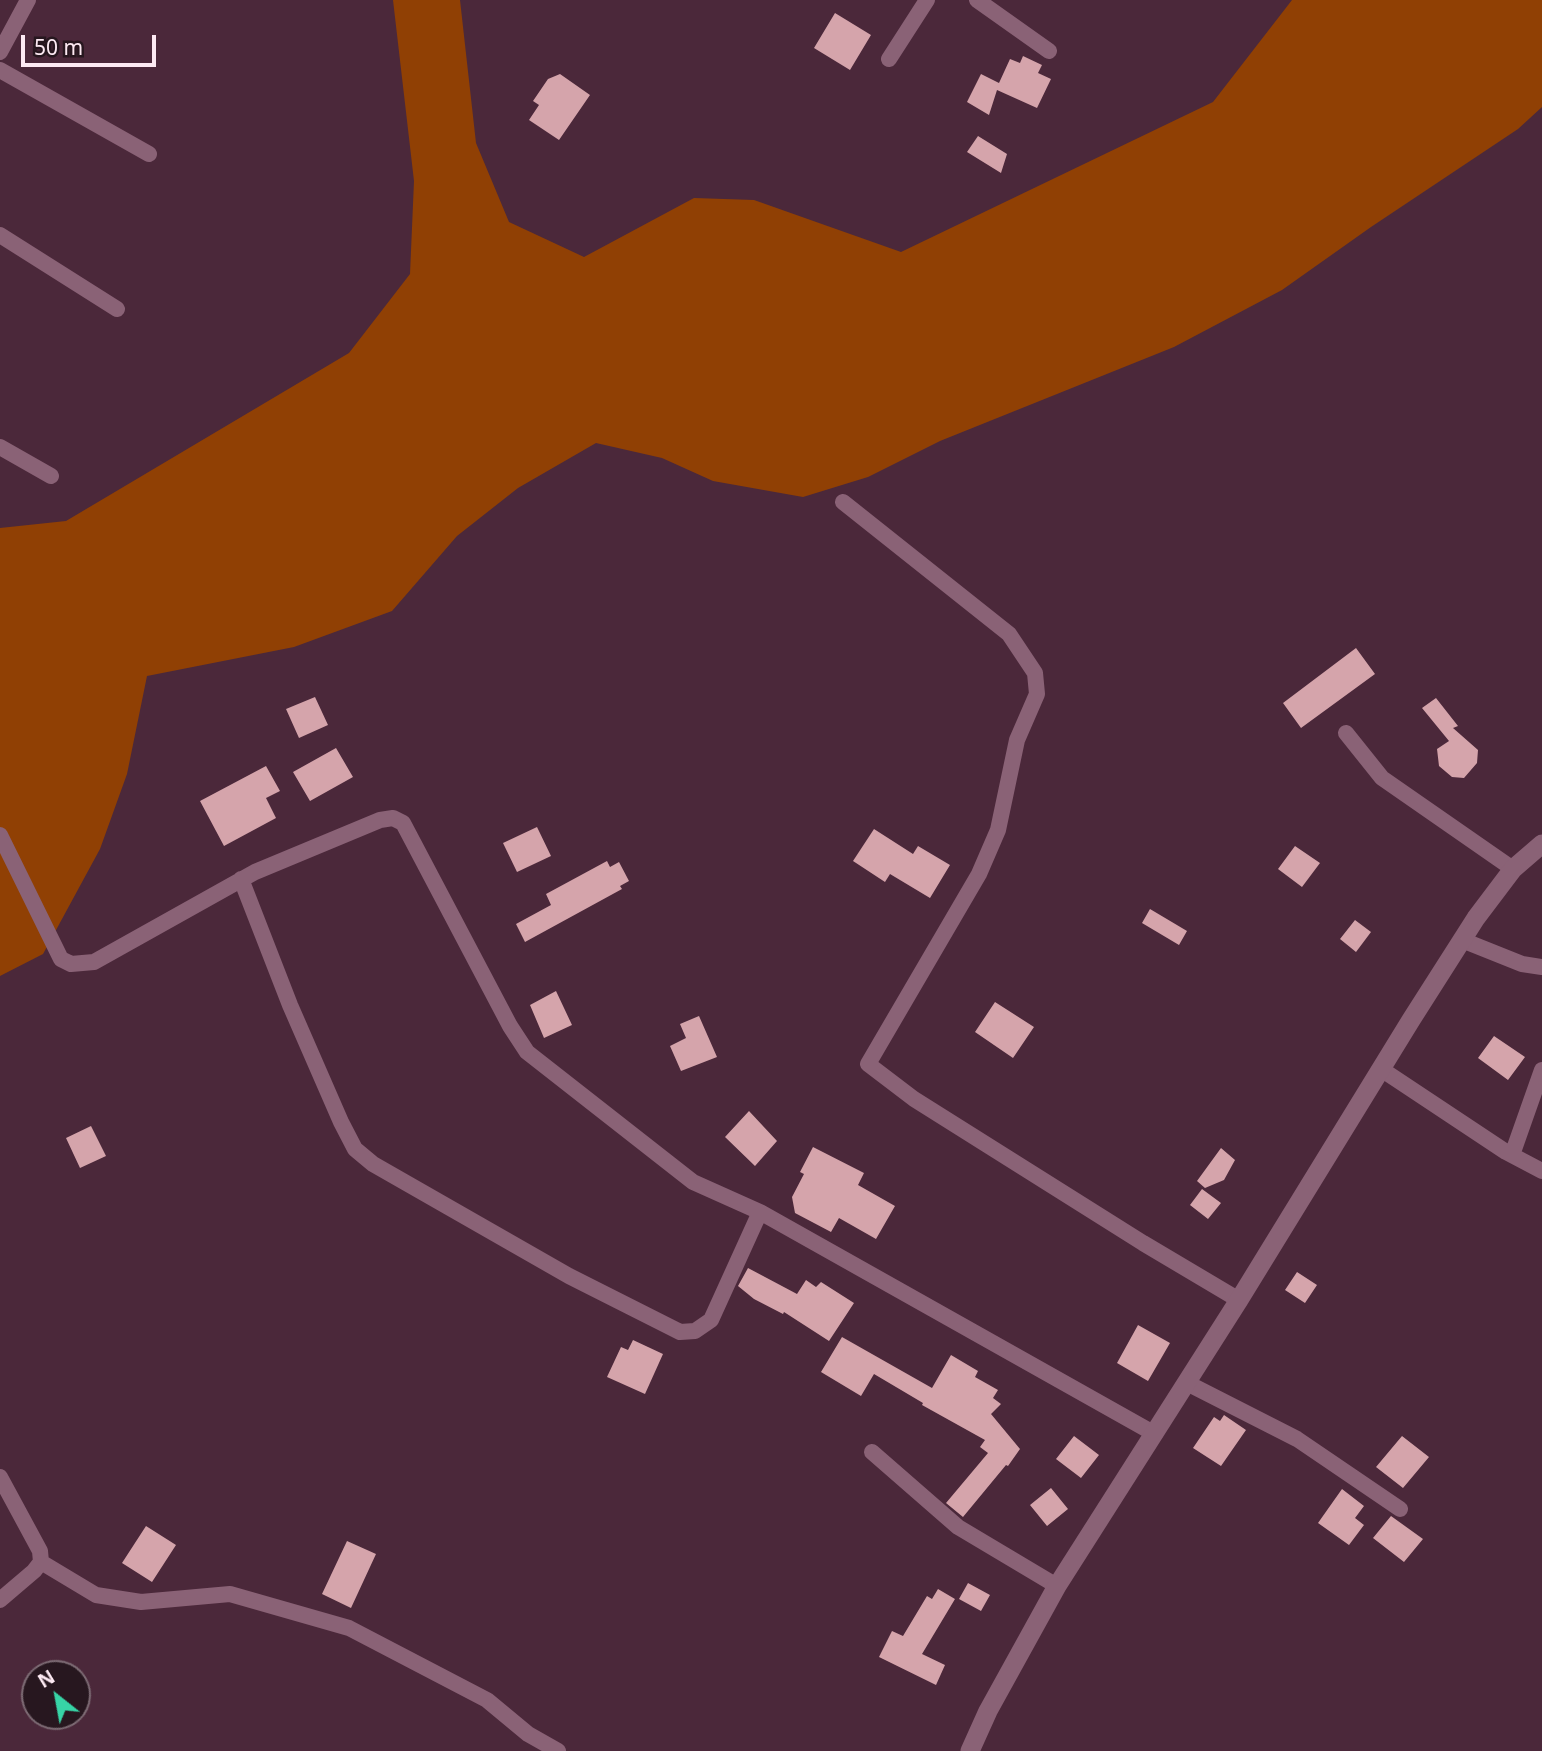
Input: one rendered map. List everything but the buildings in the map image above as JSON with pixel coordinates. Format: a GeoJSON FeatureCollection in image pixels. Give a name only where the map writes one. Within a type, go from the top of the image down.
{"type":"FeatureCollection","features":[{"type":"Feature","properties":{"kind":"street"},"geometry":{"type":"LineString","coordinates":[[0,52],[28,0]]}},
{"type":"Feature","properties":{"kind":"street"},"geometry":{"type":"LineString","coordinates":[[889,60],[928,0]]}},
{"type":"Feature","properties":{"kind":"street"},"geometry":{"type":"LineString","coordinates":[[977,0],[1049,51]]}},
{"type":"Feature","properties":{"kind":"street"},"geometry":{"type":"LineString","coordinates":[[0,70],[149,154]]}},
{"type":"Feature","properties":{"kind":"street"},"geometry":{"type":"LineString","coordinates":[[0,235],[117,309]]}},
{"type":"Feature","properties":{"kind":"street"},"geometry":{"type":"LineString","coordinates":[[0,447],[51,476]]}},
{"type":"Feature","properties":{"kind":"street"},"geometry":{"type":"LineString","coordinates":[[843,502],[1009,634],[1035,673],[1037,694],[1017,740],[998,830],[979,874],[868,1063],[914,1099],[1239,1300]]}},
{"type":"Feature","properties":{"kind":"street"},"geometry":{"type":"LineString","coordinates":[[1346,733],[1382,778],[1513,869]]}},
{"type":"Feature","properties":{"kind":"street"},"geometry":{"type":"LineString","coordinates":[[0,835],[61,959],[71,964],[94,962],[241,879],[380,820],[393,818],[403,823],[510,1026],[527,1052],[693,1182],[760,1212],[1155,1434]]}},
{"type":"Feature","properties":{"kind":"street"},"geometry":{"type":"LineString","coordinates":[[970,1751],[988,1710],[1057,1586],[1187,1383],[1462,940],[1513,869],[1542,844]]}},
{"type":"Feature","properties":{"kind":"street"},"geometry":{"type":"LineString","coordinates":[[241,879],[290,1005],[341,1122],[355,1149],[373,1164],[569,1276],[680,1332],[695,1331],[710,1320],[760,1212]]}},
{"type":"Feature","properties":{"kind":"street"},"geometry":{"type":"LineString","coordinates":[[1462,940],[1522,964],[1542,967]]}},
{"type":"Feature","properties":{"kind":"street"},"geometry":{"type":"LineString","coordinates":[[1381,1069],[1512,1155],[1542,1171]]}},
{"type":"Feature","properties":{"kind":"street"},"geometry":{"type":"LineString","coordinates":[[1512,1155],[1542,1070]]}},
{"type":"Feature","properties":{"kind":"street"},"geometry":{"type":"LineString","coordinates":[[1187,1383],[1297,1439],[1400,1509]]}},
{"type":"Feature","properties":{"kind":"street"},"geometry":{"type":"LineString","coordinates":[[872,1452],[958,1527],[1057,1586]]}},
{"type":"Feature","properties":{"kind":"street"},"geometry":{"type":"LineString","coordinates":[[0,1477],[40,1551],[41,1562],[0,1600]]}},
{"type":"Feature","properties":{"kind":"street"},"geometry":{"type":"LineString","coordinates":[[41,1562],[96,1595],[141,1602],[230,1594],[349,1628],[487,1700],[528,1734],[558,1751]]}},
{"type":"Feature","properties":{"kind":"shaded area"},"geometry":{"type":"Polygon","coordinates":[[[393,0],[460,0],[476,143],[509,222],[584,257],[694,198],[754,200],[901,252],[1213,102],[1292,0],[1542,0],[1542,107],[1518,129],[1282,290],[1174,347],[940,441],[868,477],[803,497],[713,481],[662,458],[596,443],[518,488],[457,536],[392,611],[294,647],[147,676],[127,774],[100,849],[43,954],[0,976],[0,528],[66,521],[349,353],[410,274],[414,181],[393,0]]]}}]}
